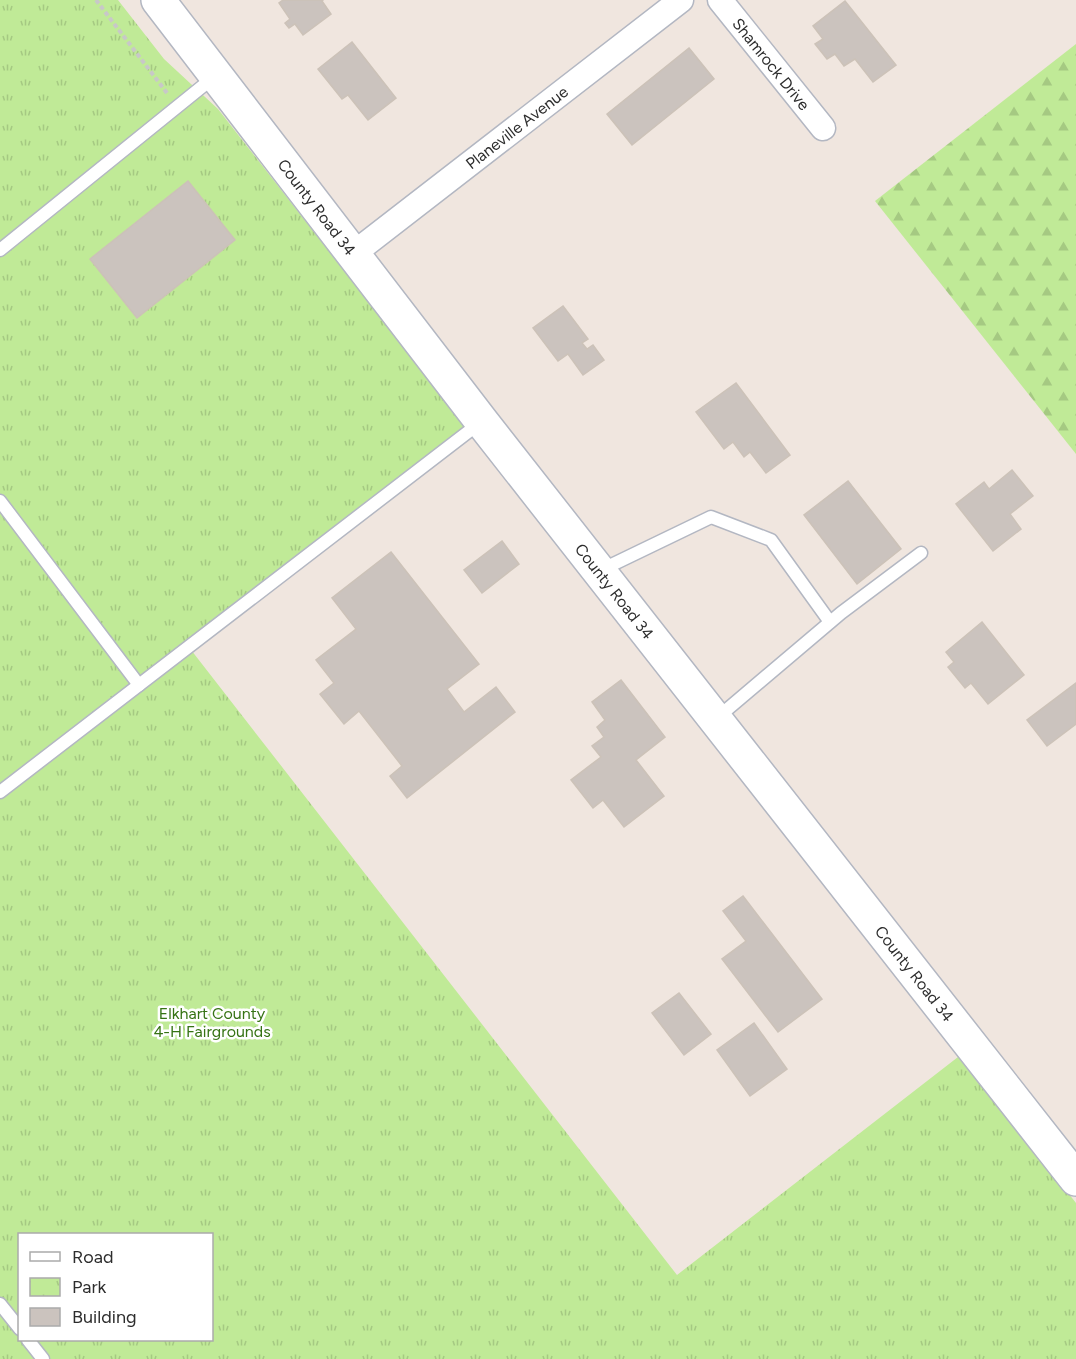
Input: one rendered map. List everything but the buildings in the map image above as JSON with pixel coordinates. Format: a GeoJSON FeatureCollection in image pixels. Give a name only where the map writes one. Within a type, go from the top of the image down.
{"type":"FeatureCollection","features":[{"type":"Feature","properties":{"kind":"street","name":"County Road 34"},"geometry":{"type":"LineString","coordinates":[[158,0],[482,422],[1076,1179]]}},
{"type":"Feature","properties":{"kind":"street","name":"Planeville Avenue"},"geometry":{"type":"LineString","coordinates":[[353,254],[681,0]]}},
{"type":"Feature","properties":{"kind":"street","name":"Shamrock Drive"},"geometry":{"type":"LineString","coordinates":[[720,0],[823,128]]}},
{"type":"Feature","properties":{"kind":"lane"},"geometry":{"type":"LineString","coordinates":[[0,250],[217,75]]}},
{"type":"Feature","properties":{"kind":"lane"},"geometry":{"type":"LineString","coordinates":[[0,792],[482,422]]}},
{"type":"Feature","properties":{"kind":"lane"},"geometry":{"type":"LineString","coordinates":[[0,501],[139,685]]}},
{"type":"Feature","properties":{"kind":"lane"},"geometry":{"type":"LineString","coordinates":[[599,571],[711,517],[771,540],[830,622]]}},
{"type":"Feature","properties":{"kind":"lane"},"geometry":{"type":"LineString","coordinates":[[716,719],[830,622],[921,553]]}},
{"type":"Feature","properties":{"kind":"lane"},"geometry":{"type":"LineString","coordinates":[[0,1304],[18,1326]]}},
{"type":"Feature","properties":{"kind":"lane"},"geometry":{"type":"LineString","coordinates":[[29,1341],[43,1359]]}},
{"type":"Feature","properties":{"kind":"path"},"geometry":{"type":"LineString","coordinates":[[96,0],[177,107]]}},
{"type":"Feature","properties":{"kind":"green space","name":"Elkhart County 4-H Fairgrounds"},"geometry":{"type":"Polygon","coordinates":[[[0,0],[118,0],[164,59],[218,109],[467,428],[188,646],[677,1275],[958,1057],[1076,1203],[1076,1359],[0,1359],[0,0]]]}},
{"type":"Feature","properties":{"kind":"green space"},"geometry":{"type":"Polygon","coordinates":[[[1076,44],[1076,454],[875,201],[1076,44]]]}}]}
